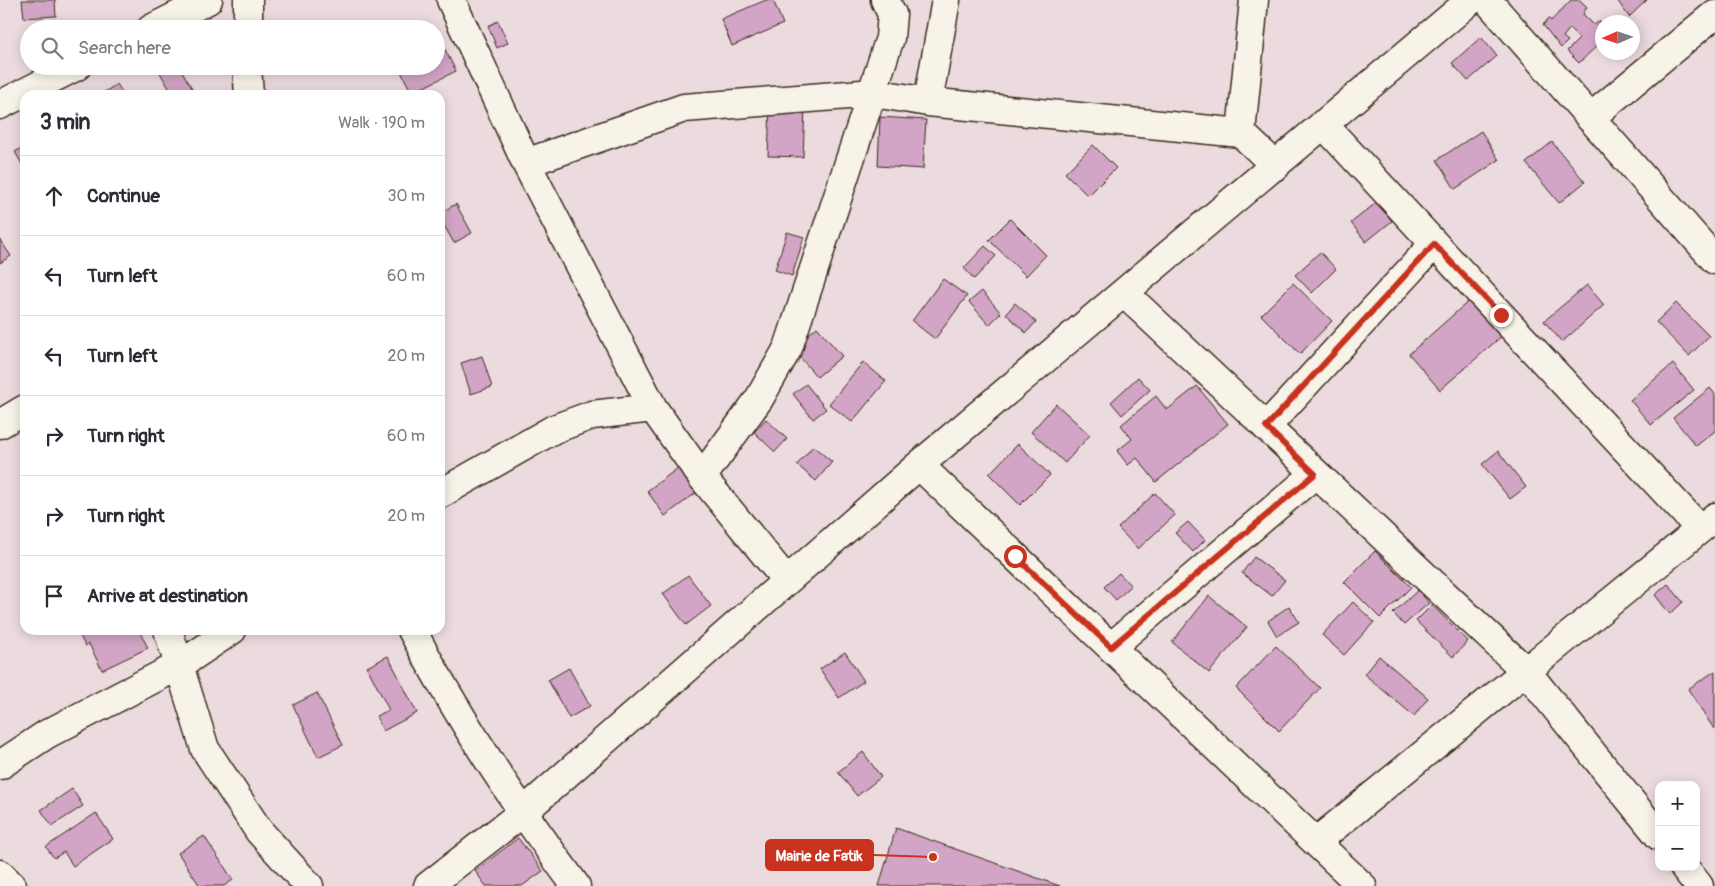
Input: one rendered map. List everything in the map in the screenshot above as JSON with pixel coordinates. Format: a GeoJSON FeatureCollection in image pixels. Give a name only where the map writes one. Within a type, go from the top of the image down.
{"type":"FeatureCollection","features":[{"type":"Feature","properties":{"kind":"street"},"geometry":{"type":"LineString","coordinates":[[169,20],[208,0]]}},
{"type":"Feature","properties":{"kind":"street"},"geometry":{"type":"LineString","coordinates":[[248,0],[248,20]]}},
{"type":"Feature","properties":{"kind":"street"},"geometry":{"type":"LineString","coordinates":[[451,0],[526,163],[653,408],[702,477],[786,580]]}},
{"type":"Feature","properties":{"kind":"street"},"geometry":{"type":"LineString","coordinates":[[702,477],[759,398],[788,348],[874,93],[890,38],[892,14],[885,0]]}},
{"type":"Feature","properties":{"kind":"street"},"geometry":{"type":"LineString","coordinates":[[928,102],[946,0]]}},
{"type":"Feature","properties":{"kind":"street"},"geometry":{"type":"LineString","coordinates":[[1241,133],[1254,0]]}},
{"type":"Feature","properties":{"kind":"street"},"geometry":{"type":"LineString","coordinates":[[428,886],[522,812],[919,465],[1471,0]]}},
{"type":"Feature","properties":{"kind":"street"},"geometry":{"type":"LineString","coordinates":[[1487,0],[1715,260]]}},
{"type":"Feature","properties":{"kind":"street"},"geometry":{"type":"LineString","coordinates":[[1590,118],[1715,14]]}},
{"type":"Feature","properties":{"kind":"street"},"geometry":{"type":"LineString","coordinates":[[30,90],[59,75]]}},
{"type":"Feature","properties":{"kind":"street"},"geometry":{"type":"LineString","coordinates":[[248,75],[249,90]]}},
{"type":"Feature","properties":{"kind":"street"},"geometry":{"type":"LineString","coordinates":[[526,163],[684,108],[874,93],[928,102],[1241,133],[1276,166]]}},
{"type":"Feature","properties":{"kind":"street"},"geometry":{"type":"LineString","coordinates":[[0,105],[20,95]]}},
{"type":"Feature","properties":{"kind":"street"},"geometry":{"type":"LineString","coordinates":[[1316,841],[1707,523],[1434,244],[1323,124]]}},
{"type":"Feature","properties":{"kind":"street"},"geometry":{"type":"LineString","coordinates":[[1266,427],[1434,244]]}},
{"type":"Feature","properties":{"kind":"street"},"geometry":{"type":"LineString","coordinates":[[1124,292],[1526,671],[1655,831]]}},
{"type":"Feature","properties":{"kind":"street"},"geometry":{"type":"LineString","coordinates":[[445,491],[554,429],[592,416],[653,408]]}},
{"type":"Feature","properties":{"kind":"street"},"geometry":{"type":"LineString","coordinates":[[0,424],[20,412]]}},
{"type":"Feature","properties":{"kind":"street"},"geometry":{"type":"LineString","coordinates":[[919,465],[1362,886]]}},
{"type":"Feature","properties":{"kind":"street"},"geometry":{"type":"LineString","coordinates":[[1111,647],[1315,474]]}},
{"type":"Feature","properties":{"kind":"street"},"geometry":{"type":"LineString","coordinates":[[170,635],[205,749],[259,831],[308,886]]}},
{"type":"Feature","properties":{"kind":"street"},"geometry":{"type":"LineString","coordinates":[[0,765],[47,734],[180,665],[225,635]]}},
{"type":"Feature","properties":{"kind":"street"},"geometry":{"type":"LineString","coordinates":[[415,635],[460,714],[522,812],[576,886]]}},
{"type":"Feature","properties":{"kind":"street"},"geometry":{"type":"LineString","coordinates":[[1687,871],[1699,886]]}},
{"type":"Feature","properties":{"kind":"street"},"geometry":{"type":"LineString","coordinates":[[0,874],[12,886]]}},
{"type":"Feature","properties":{"kind":"building"},"geometry":{"type":"Polygon","coordinates":[[[22,0],[55,0],[56,16],[24,18],[22,0]]]}},
{"type":"Feature","properties":{"kind":"building"},"geometry":{"type":"Polygon","coordinates":[[[766,0],[773,0],[783,24],[732,46],[721,19],[766,0]]]}},
{"type":"Feature","properties":{"kind":"building"},"geometry":{"type":"Polygon","coordinates":[[[1571,0],[1580,0],[1587,7],[1583,14],[1595,24],[1595,48],[1579,63],[1567,51],[1579,39],[1570,28],[1563,37],[1568,41],[1561,48],[1543,25],[1549,18],[1551,21],[1571,0]]]}},
{"type":"Feature","properties":{"kind":"building"},"geometry":{"type":"Polygon","coordinates":[[[1617,0],[1647,0],[1631,15],[1628,15],[1617,0]]]}},
{"type":"Feature","properties":{"kind":"building"},"geometry":{"type":"Polygon","coordinates":[[[498,21],[508,43],[497,48],[488,26],[498,21]]]}},
{"type":"Feature","properties":{"kind":"building"},"geometry":{"type":"Polygon","coordinates":[[[1481,37],[1497,56],[1468,81],[1452,63],[1481,37]]]}},
{"type":"Feature","properties":{"kind":"building"},"geometry":{"type":"Polygon","coordinates":[[[445,50],[456,71],[418,90],[410,90],[403,75],[445,75],[445,50]]]}},
{"type":"Feature","properties":{"kind":"building"},"geometry":{"type":"Polygon","coordinates":[[[161,75],[184,75],[193,90],[170,90],[161,75]]]}},
{"type":"Feature","properties":{"kind":"building"},"geometry":{"type":"Polygon","coordinates":[[[117,84],[121,90],[108,90],[117,84]]]}},
{"type":"Feature","properties":{"kind":"building"},"geometry":{"type":"Polygon","coordinates":[[[770,106],[805,107],[803,157],[768,156],[770,106]]]}},
{"type":"Feature","properties":{"kind":"building"},"geometry":{"type":"Polygon","coordinates":[[[880,117],[926,120],[923,169],[878,166],[880,117]]]}},
{"type":"Feature","properties":{"kind":"building"},"geometry":{"type":"Polygon","coordinates":[[[1481,131],[1499,160],[1455,189],[1437,160],[1481,131]]]}},
{"type":"Feature","properties":{"kind":"building"},"geometry":{"type":"Polygon","coordinates":[[[1552,142],[1585,182],[1559,203],[1526,163],[1552,142]]]}},
{"type":"Feature","properties":{"kind":"building"},"geometry":{"type":"Polygon","coordinates":[[[1093,145],[1116,168],[1088,196],[1065,173],[1093,145]]]}},
{"type":"Feature","properties":{"kind":"building"},"geometry":{"type":"Polygon","coordinates":[[[20,149],[20,160],[15,152],[20,149]]]}},
{"type":"Feature","properties":{"kind":"building"},"geometry":{"type":"Polygon","coordinates":[[[1377,202],[1392,221],[1366,242],[1351,223],[1377,202]]]}},
{"type":"Feature","properties":{"kind":"building"},"geometry":{"type":"Polygon","coordinates":[[[456,204],[472,233],[454,243],[445,227],[445,210],[456,204]]]}},
{"type":"Feature","properties":{"kind":"building"},"geometry":{"type":"Polygon","coordinates":[[[1010,219],[1046,255],[1026,276],[989,240],[1010,219]]]}},
{"type":"Feature","properties":{"kind":"building"},"geometry":{"type":"Polygon","coordinates":[[[787,232],[804,237],[792,276],[775,270],[787,232]]]}},
{"type":"Feature","properties":{"kind":"building"},"geometry":{"type":"Polygon","coordinates":[[[0,240],[11,256],[0,263],[0,240]]]}},
{"type":"Feature","properties":{"kind":"building"},"geometry":{"type":"Polygon","coordinates":[[[985,246],[996,256],[974,279],[964,268],[985,246]]]}},
{"type":"Feature","properties":{"kind":"building"},"geometry":{"type":"Polygon","coordinates":[[[1320,252],[1336,269],[1312,293],[1295,275],[1320,252]]]}},
{"type":"Feature","properties":{"kind":"building"},"geometry":{"type":"Polygon","coordinates":[[[943,279],[967,296],[935,339],[912,321],[943,279]]]}},
{"type":"Feature","properties":{"kind":"building"},"geometry":{"type":"Polygon","coordinates":[[[1293,283],[1332,321],[1300,354],[1261,315],[1293,283]]]}},
{"type":"Feature","properties":{"kind":"building"},"geometry":{"type":"Polygon","coordinates":[[[1587,285],[1604,305],[1562,342],[1544,321],[1587,285]]]}},
{"type":"Feature","properties":{"kind":"building"},"geometry":{"type":"Polygon","coordinates":[[[982,291],[1001,313],[989,325],[969,302],[982,291]]]}},
{"type":"Feature","properties":{"kind":"building"},"geometry":{"type":"Polygon","coordinates":[[[1471,299],[1503,335],[1440,390],[1409,354],[1471,299]]]}},
{"type":"Feature","properties":{"kind":"building"},"geometry":{"type":"Polygon","coordinates":[[[1015,303],[1036,322],[1026,333],[1006,314],[1015,303]]]}},
{"type":"Feature","properties":{"kind":"building"},"geometry":{"type":"Polygon","coordinates":[[[1676,303],[1709,336],[1689,356],[1656,322],[1676,303]]]}},
{"type":"Feature","properties":{"kind":"building"},"geometry":{"type":"Polygon","coordinates":[[[817,327],[842,356],[817,377],[792,348],[817,327]]]}},
{"type":"Feature","properties":{"kind":"building"},"geometry":{"type":"Polygon","coordinates":[[[482,356],[492,387],[471,394],[461,363],[482,356]]]}},
{"type":"Feature","properties":{"kind":"building"},"geometry":{"type":"Polygon","coordinates":[[[863,362],[886,381],[852,422],[829,404],[863,362]]]}},
{"type":"Feature","properties":{"kind":"building"},"geometry":{"type":"Polygon","coordinates":[[[1673,364],[1694,390],[1651,425],[1630,400],[1673,364]]]}},
{"type":"Feature","properties":{"kind":"building"},"geometry":{"type":"Polygon","coordinates":[[[1138,377],[1150,390],[1122,415],[1111,402],[1138,377]]]}},
{"type":"Feature","properties":{"kind":"building"},"geometry":{"type":"Polygon","coordinates":[[[806,384],[826,409],[813,419],[793,394],[806,384]]]}},
{"type":"Feature","properties":{"kind":"building"},"geometry":{"type":"Polygon","coordinates":[[[1197,386],[1228,424],[1156,482],[1137,458],[1128,465],[1117,451],[1132,439],[1121,425],[1156,396],[1167,410],[1197,386]]]}},
{"type":"Feature","properties":{"kind":"building"},"geometry":{"type":"Polygon","coordinates":[[[1710,388],[1715,394],[1715,431],[1696,446],[1673,418],[1710,388]]]}},
{"type":"Feature","properties":{"kind":"building"},"geometry":{"type":"Polygon","coordinates":[[[1056,404],[1090,435],[1065,463],[1031,432],[1056,404]]]}},
{"type":"Feature","properties":{"kind":"building"},"geometry":{"type":"Polygon","coordinates":[[[766,419],[787,439],[775,452],[754,432],[766,419]]]}},
{"type":"Feature","properties":{"kind":"building"},"geometry":{"type":"Polygon","coordinates":[[[1018,444],[1050,475],[1020,505],[989,474],[1018,444]]]}},
{"type":"Feature","properties":{"kind":"building"},"geometry":{"type":"Polygon","coordinates":[[[813,446],[832,462],[816,481],[797,465],[813,446]]]}},
{"type":"Feature","properties":{"kind":"building"},"geometry":{"type":"Polygon","coordinates":[[[1498,451],[1526,487],[1510,499],[1482,464],[1498,451]]]}},
{"type":"Feature","properties":{"kind":"building"},"geometry":{"type":"Polygon","coordinates":[[[678,468],[696,493],[665,516],[647,491],[678,468]]]}},
{"type":"Feature","properties":{"kind":"building"},"geometry":{"type":"Polygon","coordinates":[[[1155,493],[1175,515],[1138,549],[1118,528],[1155,493]]]}},
{"type":"Feature","properties":{"kind":"building"},"geometry":{"type":"Polygon","coordinates":[[[1188,522],[1205,540],[1193,552],[1175,533],[1188,522]]]}},
{"type":"Feature","properties":{"kind":"building"},"geometry":{"type":"Polygon","coordinates":[[[1375,551],[1411,587],[1380,618],[1344,582],[1375,551]]]}},
{"type":"Feature","properties":{"kind":"building"},"geometry":{"type":"Polygon","coordinates":[[[1254,557],[1285,580],[1272,596],[1242,573],[1254,557]]]}},
{"type":"Feature","properties":{"kind":"building"},"geometry":{"type":"Polygon","coordinates":[[[1119,573],[1131,586],[1116,600],[1104,587],[1119,573]]]}},
{"type":"Feature","properties":{"kind":"building"},"geometry":{"type":"Polygon","coordinates":[[[688,575],[711,606],[686,625],[663,594],[688,575]]]}},
{"type":"Feature","properties":{"kind":"building"},"geometry":{"type":"Polygon","coordinates":[[[1668,584],[1683,602],[1670,614],[1655,595],[1668,584]]]}},
{"type":"Feature","properties":{"kind":"building"},"geometry":{"type":"Polygon","coordinates":[[[1418,590],[1429,603],[1404,625],[1393,613],[1418,590]]]}},
{"type":"Feature","properties":{"kind":"building"},"geometry":{"type":"Polygon","coordinates":[[[1209,596],[1247,627],[1209,673],[1172,642],[1209,596]]]}},
{"type":"Feature","properties":{"kind":"building"},"geometry":{"type":"Polygon","coordinates":[[[1353,602],[1374,622],[1344,655],[1322,635],[1353,602]]]}},
{"type":"Feature","properties":{"kind":"building"},"geometry":{"type":"Polygon","coordinates":[[[1432,605],[1468,641],[1453,657],[1416,621],[1432,605]]]}},
{"type":"Feature","properties":{"kind":"building"},"geometry":{"type":"Polygon","coordinates":[[[1289,606],[1299,622],[1277,636],[1268,621],[1289,606]]]}},
{"type":"Feature","properties":{"kind":"building"},"geometry":{"type":"Polygon","coordinates":[[[80,635],[142,635],[148,648],[102,670],[89,644],[85,646],[80,635]]]}},
{"type":"Feature","properties":{"kind":"building"},"geometry":{"type":"Polygon","coordinates":[[[1276,646],[1320,688],[1279,731],[1236,688],[1276,646]]]}},
{"type":"Feature","properties":{"kind":"building"},"geometry":{"type":"Polygon","coordinates":[[[845,652],[864,681],[839,698],[820,669],[845,652]]]}},
{"type":"Feature","properties":{"kind":"building"},"geometry":{"type":"Polygon","coordinates":[[[388,656],[417,713],[383,731],[376,716],[389,710],[367,667],[388,656]]]}},
{"type":"Feature","properties":{"kind":"building"},"geometry":{"type":"Polygon","coordinates":[[[1379,656],[1428,698],[1414,716],[1364,674],[1379,656]]]}},
{"type":"Feature","properties":{"kind":"building"},"geometry":{"type":"Polygon","coordinates":[[[569,668],[590,706],[569,718],[548,680],[569,668]]]}},
{"type":"Feature","properties":{"kind":"building"},"geometry":{"type":"Polygon","coordinates":[[[1715,671],[1715,728],[1714,729],[1688,689],[1715,671]]]}},
{"type":"Feature","properties":{"kind":"building"},"geometry":{"type":"Polygon","coordinates":[[[317,693],[343,745],[318,757],[293,705],[317,693]]]}},
{"type":"Feature","properties":{"kind":"building"},"geometry":{"type":"Polygon","coordinates":[[[863,752],[881,777],[857,796],[838,772],[863,752]]]}},
{"type":"Feature","properties":{"kind":"building"},"geometry":{"type":"Polygon","coordinates":[[[72,789],[83,806],[52,826],[41,810],[72,789]]]}},
{"type":"Feature","properties":{"kind":"building"},"geometry":{"type":"Polygon","coordinates":[[[96,813],[113,839],[73,866],[64,852],[54,858],[46,847],[96,813]]]}},
{"type":"Feature","properties":{"kind":"building"},"geometry":{"type":"Polygon","coordinates":[[[896,828],[1060,886],[879,886],[896,828]]]}},
{"type":"Feature","properties":{"kind":"building"},"geometry":{"type":"Polygon","coordinates":[[[204,836],[233,880],[224,886],[200,886],[178,853],[204,836]]]}},
{"type":"Feature","properties":{"kind":"building"},"geometry":{"type":"Polygon","coordinates":[[[518,838],[543,871],[522,886],[486,886],[475,871],[518,838]]]}},
{"type":"Feature","properties":{"kind":"place","name":"Mairie de Fatik"},"geometry":{"type":"Point","coordinates":[933,857]}},
{"type":"Feature","properties":{"kind":"route"},"geometry":{"type":"LineString","coordinates":[[1015,556],[1111,647],[1315,474],[1266,427],[1434,244],[1501,315]]}}]}
